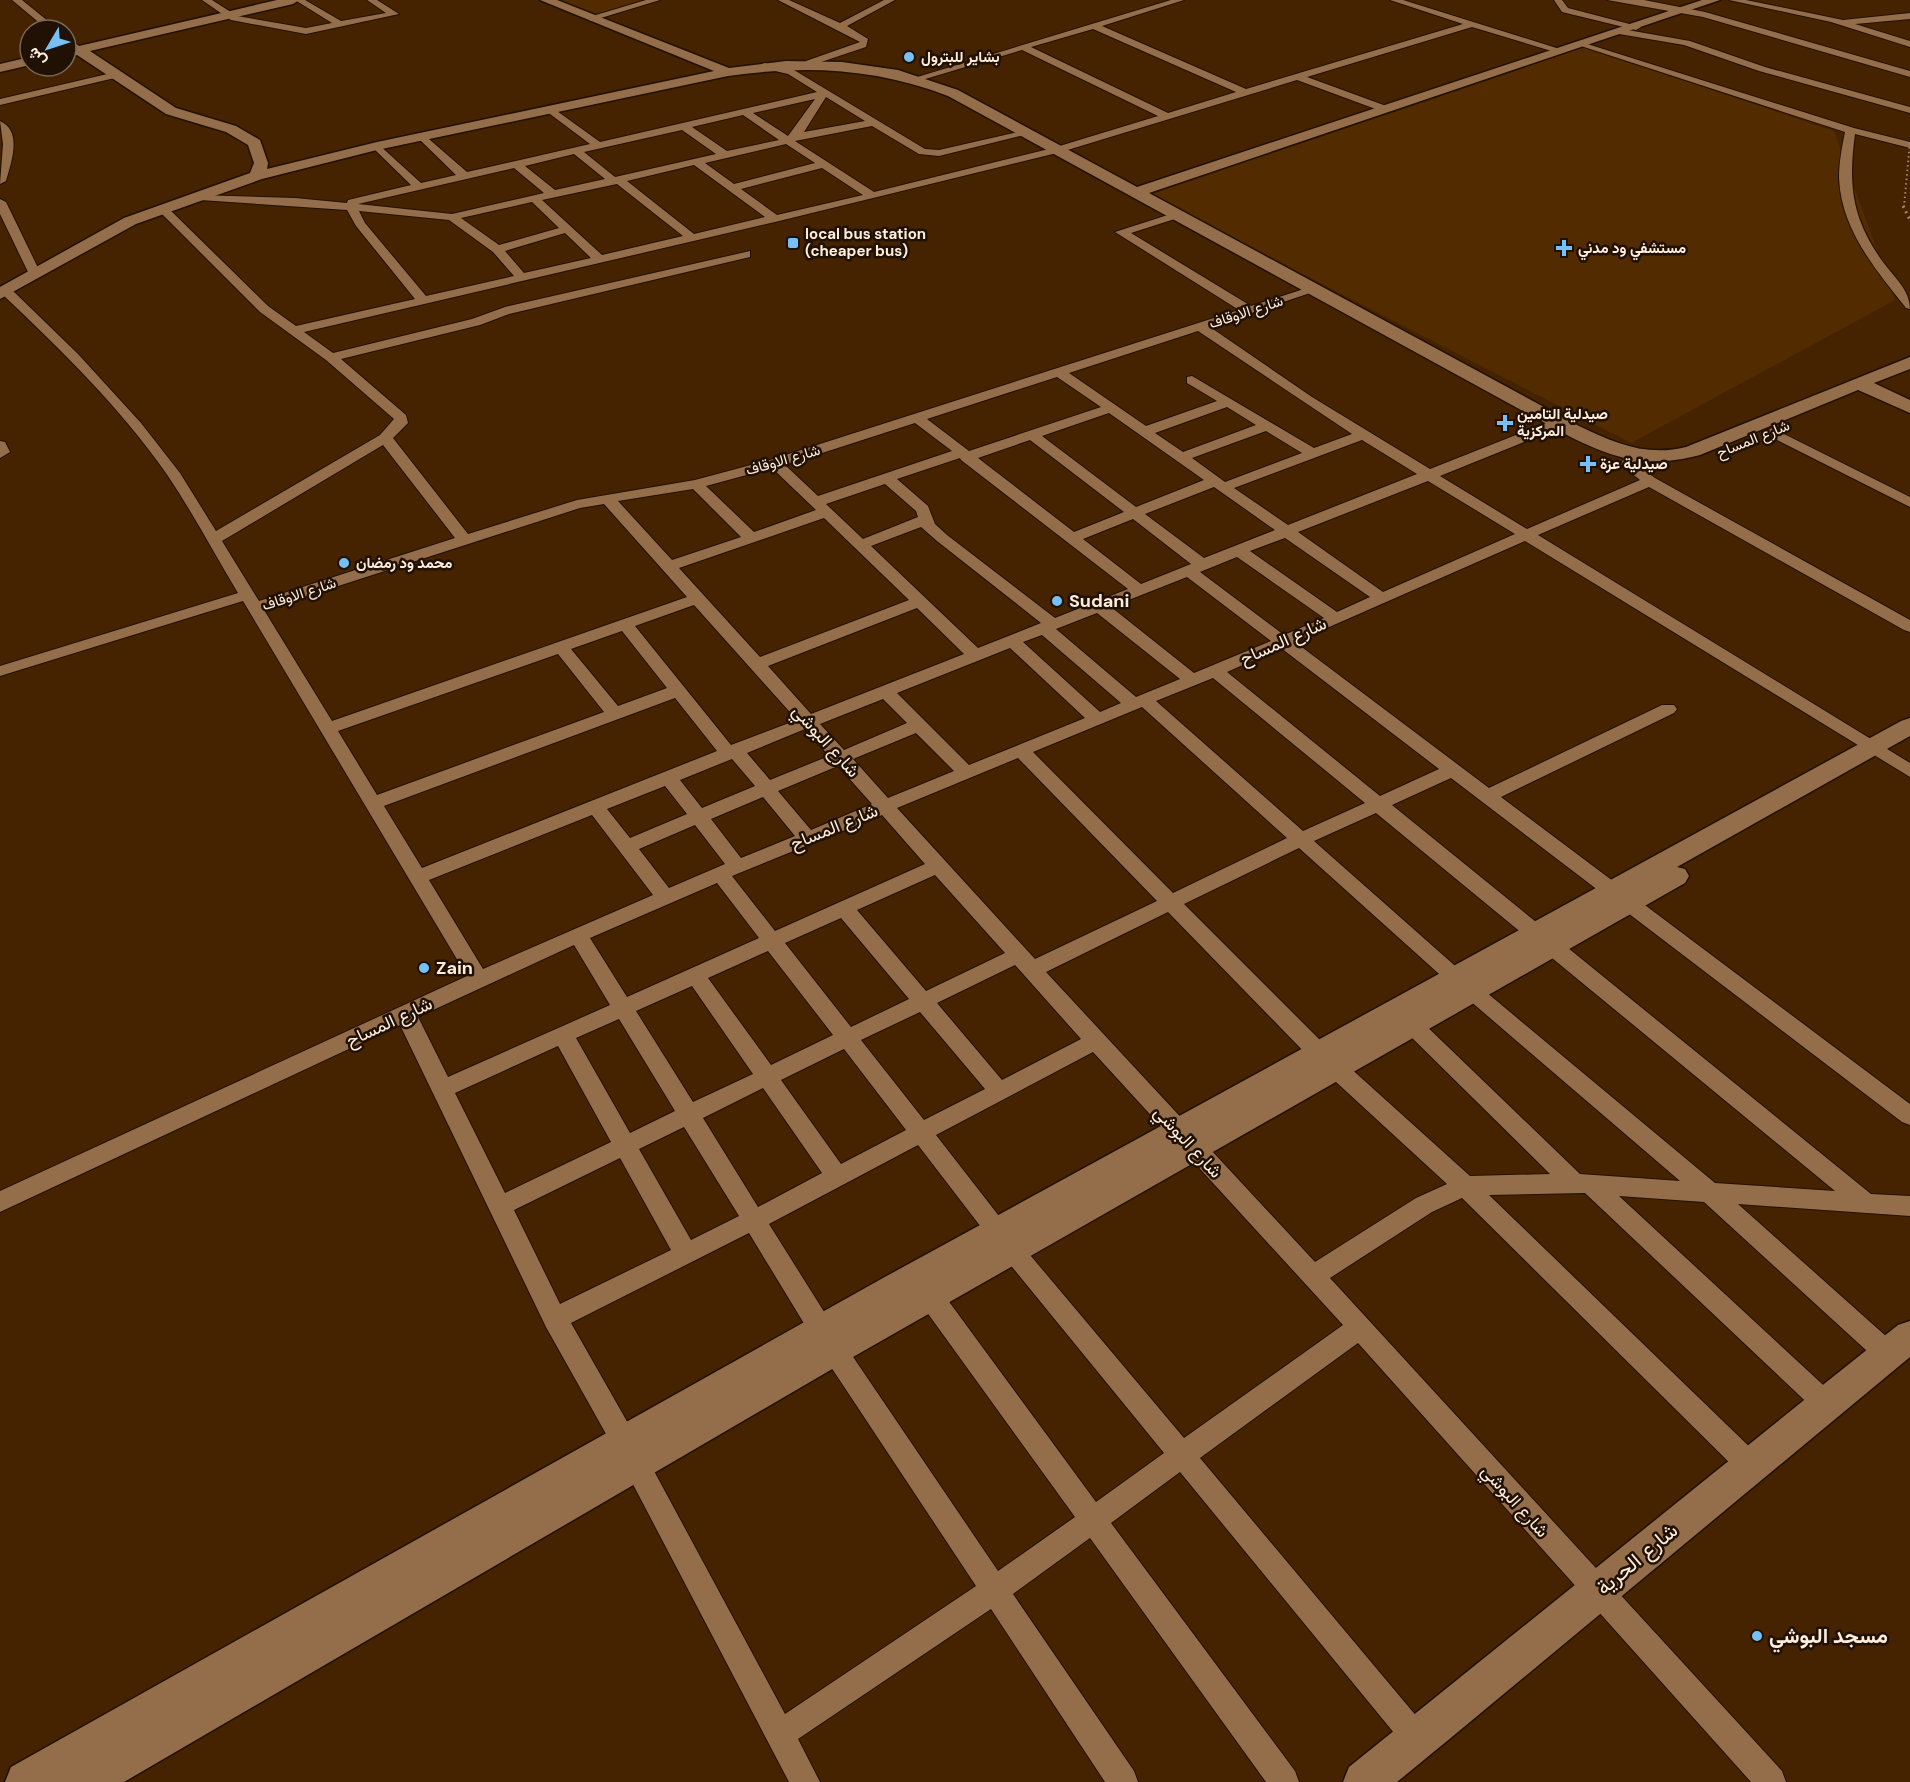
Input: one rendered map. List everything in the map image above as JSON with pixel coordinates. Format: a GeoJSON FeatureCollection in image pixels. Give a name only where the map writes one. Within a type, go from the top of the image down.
{"type":"FeatureCollection","features":[{"type":"Feature","properties":{"kind":"street"},"geometry":{"type":"LineString","coordinates":[[206,0],[237,19],[306,31],[394,14],[371,0]]}},
{"type":"Feature","properties":{"kind":"street"},"geometry":{"type":"LineString","coordinates":[[78,50],[293,0]]}},
{"type":"Feature","properties":{"kind":"street"},"geometry":{"type":"LineString","coordinates":[[299,0],[341,25]]}},
{"type":"Feature","properties":{"kind":"street"},"geometry":{"type":"LineString","coordinates":[[546,0],[728,72]]}},
{"type":"Feature","properties":{"kind":"street"},"geometry":{"type":"LineString","coordinates":[[591,18],[656,0]]}},
{"type":"Feature","properties":{"kind":"street"},"geometry":{"type":"LineString","coordinates":[[782,0],[840,26],[866,43],[809,63]]}},
{"type":"Feature","properties":{"kind":"street"},"geometry":{"type":"LineString","coordinates":[[840,26],[891,0]]}},
{"type":"Feature","properties":{"kind":"street"},"geometry":{"type":"LineString","coordinates":[[919,78],[1180,0]]}},
{"type":"Feature","properties":{"kind":"street"},"geometry":{"type":"LineString","coordinates":[[1394,0],[1561,51]]}},
{"type":"Feature","properties":{"kind":"street"},"geometry":{"type":"LineString","coordinates":[[1411,5],[1426,0]]}},
{"type":"Feature","properties":{"kind":"street"},"geometry":{"type":"LineString","coordinates":[[1558,0],[1565,10],[1636,27]]}},
{"type":"Feature","properties":{"kind":"street"},"geometry":{"type":"LineString","coordinates":[[1611,0],[1641,2],[1687,11],[1910,74]]}},
{"type":"Feature","properties":{"kind":"street"},"geometry":{"type":"LineString","coordinates":[[1134,193],[1687,11],[1712,0]]}},
{"type":"Feature","properties":{"kind":"street"},"geometry":{"type":"LineString","coordinates":[[1733,0],[1840,22],[1874,35],[1910,44]]}},
{"type":"Feature","properties":{"kind":"street"},"geometry":{"type":"LineString","coordinates":[[866,1],[876,6]]}},
{"type":"Feature","properties":{"kind":"street"},"geometry":{"type":"LineString","coordinates":[[23,2],[41,18]]}},
{"type":"Feature","properties":{"kind":"street"},"geometry":{"type":"LineString","coordinates":[[1840,22],[1910,16]]}},
{"type":"Feature","properties":{"kind":"street"},"geometry":{"type":"LineString","coordinates":[[479,303],[522,278],[692,238],[728,239],[775,219],[1058,150],[1472,24]]}},
{"type":"Feature","properties":{"kind":"street"},"geometry":{"type":"LineString","coordinates":[[1094,26],[1246,93]]}},
{"type":"Feature","properties":{"kind":"street"},"geometry":{"type":"LineString","coordinates":[[1622,32],[1638,36],[1661,36],[1688,43],[1762,69],[1910,111],[1900,124],[1893,140]]}},
{"type":"Feature","properties":{"kind":"street"},"geometry":{"type":"LineString","coordinates":[[1584,44],[1850,130],[1910,145]]}},
{"type":"Feature","properties":{"kind":"street"},"geometry":{"type":"LineString","coordinates":[[1023,47],[1168,117]]}},
{"type":"Feature","properties":{"kind":"street"},"geometry":{"type":"LineString","coordinates":[[78,54],[116,75],[171,111],[231,129],[255,143],[261,163],[257,176]]}},
{"type":"Feature","properties":{"kind":"street"},"geometry":{"type":"LineString","coordinates":[[479,979],[175,476],[140,427],[89,371],[3,292],[114,229],[257,176],[422,136],[728,72],[765,66],[809,63],[873,68],[919,78],[972,102],[1307,292],[1372,324]]}},
{"type":"Feature","properties":{"kind":"street"},"geometry":{"type":"LineString","coordinates":[[0,68],[18,64]]}},
{"type":"Feature","properties":{"kind":"street"},"geometry":{"type":"LineString","coordinates":[[765,66],[791,72],[823,94],[930,154],[1027,133]]}},
{"type":"Feature","properties":{"kind":"street"},"geometry":{"type":"LineString","coordinates":[[0,102],[116,75]]}},
{"type":"Feature","properties":{"kind":"street"},"geometry":{"type":"LineString","coordinates":[[1298,77],[1385,109]]}},
{"type":"Feature","properties":{"kind":"street"},"geometry":{"type":"LineString","coordinates":[[346,206],[417,185],[823,94]]}},
{"type":"Feature","properties":{"kind":"street"},"geometry":{"type":"LineString","coordinates":[[791,138],[823,94]]}},
{"type":"Feature","properties":{"kind":"street"},"geometry":{"type":"LineString","coordinates":[[550,109],[596,144]]}},
{"type":"Feature","properties":{"kind":"street"},"geometry":{"type":"LineString","coordinates":[[743,111],[791,138],[822,165],[872,196]]}},
{"type":"Feature","properties":{"kind":"street"},"geometry":{"type":"LineString","coordinates":[[200,197],[228,196],[452,217],[616,181],[791,138],[832,132],[874,122]]}},
{"type":"Feature","properties":{"kind":"street"},"geometry":{"type":"LineString","coordinates":[[0,124],[5,129],[10,152],[0,181]]}},
{"type":"Feature","properties":{"kind":"street"},"geometry":{"type":"LineString","coordinates":[[682,125],[725,155]]}},
{"type":"Feature","properties":{"kind":"street"},"geometry":{"type":"LineString","coordinates":[[1850,130],[1845,184],[1851,214],[1867,246],[1910,305]]}},
{"type":"Feature","properties":{"kind":"street"},"geometry":{"type":"LineString","coordinates":[[422,136],[463,175]]}},
{"type":"Feature","properties":{"kind":"street"},"geometry":{"type":"LineString","coordinates":[[377,146],[417,185]]}},
{"type":"Feature","properties":{"kind":"street"},"geometry":{"type":"LineString","coordinates":[[574,149],[692,238]]}},
{"type":"Feature","properties":{"kind":"street"},"geometry":{"type":"LineString","coordinates":[[697,162],[775,219]]}},
{"type":"Feature","properties":{"kind":"street"},"geometry":{"type":"LineString","coordinates":[[515,163],[554,195]]}},
{"type":"Feature","properties":{"kind":"street"},"geometry":{"type":"LineString","coordinates":[[732,188],[822,165]]}},
{"type":"Feature","properties":{"kind":"street"},"geometry":{"type":"LineString","coordinates":[[535,199],[599,260]]}},
{"type":"Feature","properties":{"kind":"street"},"geometry":{"type":"LineString","coordinates":[[0,202],[35,274]]}},
{"type":"Feature","properties":{"kind":"street"},"geometry":{"type":"LineString","coordinates":[[346,206],[424,301],[479,303],[746,254],[728,239]]}},
{"type":"Feature","properties":{"kind":"street"},"geometry":{"type":"LineString","coordinates":[[163,209],[256,302],[292,331],[331,357],[401,418],[398,427],[385,438],[212,540]]}},
{"type":"Feature","properties":{"kind":"street"},"geometry":{"type":"LineString","coordinates":[[1250,310],[1121,232],[1170,214],[1554,425],[1609,459],[1629,460],[1650,481],[1910,627]]}},
{"type":"Feature","properties":{"kind":"street"},"geometry":{"type":"LineString","coordinates":[[452,217],[497,249],[522,278]]}},
{"type":"Feature","properties":{"kind":"street"},"geometry":{"type":"LineString","coordinates":[[497,249],[567,228]]}},
{"type":"Feature","properties":{"kind":"street","name":"شارع الاوقاف"},"geometry":{"type":"LineString","coordinates":[[0,671],[465,541],[577,504],[696,484],[775,463],[919,419],[1307,292]]}},
{"type":"Feature","properties":{"kind":"street"},"geometry":{"type":"LineString","coordinates":[[331,357],[404,322],[424,301]]}},
{"type":"Feature","properties":{"kind":"street"},"geometry":{"type":"LineString","coordinates":[[292,331],[404,322],[476,322],[479,303]]}},
{"type":"Feature","properties":{"kind":"street"},"geometry":{"type":"LineString","coordinates":[[1201,327],[1244,359],[1365,434],[1895,755]]}},
{"type":"Feature","properties":{"kind":"street"},"geometry":{"type":"LineString","coordinates":[[1873,384],[1910,362]]}},
{"type":"Feature","properties":{"kind":"street"},"geometry":{"type":"LineString","coordinates":[[1061,373],[1109,409],[1182,457],[1283,531],[1381,598]]}},
{"type":"Feature","properties":{"kind":"street"},"geometry":{"type":"LineString","coordinates":[[1873,384],[1910,374]]}},
{"type":"Feature","properties":{"kind":"street"},"geometry":{"type":"LineString","coordinates":[[1192,380],[1312,453]]}},
{"type":"Feature","properties":{"kind":"street"},"geometry":{"type":"LineString","coordinates":[[1873,384],[1910,396]]}},
{"type":"Feature","properties":{"kind":"street"},"geometry":{"type":"LineString","coordinates":[[1873,384],[1910,407]]}},
{"type":"Feature","properties":{"kind":"street","name":"شارع المساح"},"geometry":{"type":"LineString","coordinates":[[1629,460],[1649,467],[1682,465],[1772,432],[1873,384]]}},
{"type":"Feature","properties":{"kind":"street","name":"شارع المساح"},"geometry":{"type":"LineString","coordinates":[[1629,460],[1683,455],[1873,384]]}},
{"type":"Feature","properties":{"kind":"street"},"geometry":{"type":"LineString","coordinates":[[1144,432],[1228,402]]}},
{"type":"Feature","properties":{"kind":"street"},"geometry":{"type":"LineString","coordinates":[[671,566],[751,538],[887,478],[1032,435],[1109,409]]}},
{"type":"Feature","properties":{"kind":"street"},"geometry":{"type":"LineString","coordinates":[[919,419],[1139,590]]}},
{"type":"Feature","properties":{"kind":"street"},"geometry":{"type":"LineString","coordinates":[[1182,457],[1268,425]]}},
{"type":"Feature","properties":{"kind":"street"},"geometry":{"type":"LineString","coordinates":[[418,877],[1554,425]]}},
{"type":"Feature","properties":{"kind":"street"},"geometry":{"type":"LineString","coordinates":[[1772,432],[1910,502]]}},
{"type":"Feature","properties":{"kind":"street"},"geometry":{"type":"LineString","coordinates":[[1071,538],[1135,512],[1365,434]]}},
{"type":"Feature","properties":{"kind":"street"},"geometry":{"type":"LineString","coordinates":[[1032,435],[1135,512],[1281,641],[1910,1116]]}},
{"type":"Feature","properties":{"kind":"street"},"geometry":{"type":"LineString","coordinates":[[385,438],[465,541]]}},
{"type":"Feature","properties":{"kind":"street"},"geometry":{"type":"LineString","coordinates":[[0,445],[3,452],[0,454]]}},
{"type":"Feature","properties":{"kind":"street"},"geometry":{"type":"LineString","coordinates":[[775,463],[974,654]]}},
{"type":"Feature","properties":{"kind":"street"},"geometry":{"type":"LineString","coordinates":[[887,478],[922,509],[925,520],[942,538],[1300,840],[1464,984],[1707,1190],[1899,1345]]}},
{"type":"Feature","properties":{"kind":"street","name":"شارع المساح"},"geometry":{"type":"LineString","coordinates":[[0,1202],[578,935],[729,870],[1215,671],[1650,481]]}},
{"type":"Feature","properties":{"kind":"street"},"geometry":{"type":"LineString","coordinates":[[696,484],[751,538]]}},
{"type":"Feature","properties":{"kind":"street","name":"شارع البوشي"},"geometry":{"type":"LineString","coordinates":[[609,499],[1096,1041],[1360,1327],[1771,1782]]}},
{"type":"Feature","properties":{"kind":"street"},"geometry":{"type":"LineString","coordinates":[[860,544],[925,520]]}},
{"type":"Feature","properties":{"kind":"street"},"geometry":{"type":"LineString","coordinates":[[1238,550],[1335,618]]}},
{"type":"Feature","properties":{"kind":"street"},"geometry":{"type":"LineString","coordinates":[[328,729],[699,598]]}},
{"type":"Feature","properties":{"kind":"street"},"geometry":{"type":"LineString","coordinates":[[757,664],[919,602]]}},
{"type":"Feature","properties":{"kind":"street"},"geometry":{"type":"LineString","coordinates":[[1099,606],[1192,680]]}},
{"type":"Feature","properties":{"kind":"street"},"geometry":{"type":"LineString","coordinates":[[626,624],[679,690],[807,838]]}},
{"type":"Feature","properties":{"kind":"street"},"geometry":{"type":"LineString","coordinates":[[1011,640],[1097,719]]}},
{"type":"Feature","properties":{"kind":"street"},"geometry":{"type":"LineString","coordinates":[[561,647],[615,714]]}},
{"type":"Feature","properties":{"kind":"street"},"geometry":{"type":"LineString","coordinates":[[1215,671],[1865,1202]]}},
{"type":"Feature","properties":{"kind":"street"},"geometry":{"type":"LineString","coordinates":[[373,803],[679,690]]}},
{"type":"Feature","properties":{"kind":"street"},"geometry":{"type":"LineString","coordinates":[[884,690],[967,772]]}},
{"type":"Feature","properties":{"kind":"street"},"geometry":{"type":"LineString","coordinates":[[1487,796],[1668,709]]}},
{"type":"Feature","properties":{"kind":"street"},"geometry":{"type":"LineString","coordinates":[[626,847],[919,726]]}},
{"type":"Feature","properties":{"kind":"street"},"geometry":{"type":"LineString","coordinates":[[84,1782],[630,1452],[1753,823],[1895,755],[1910,726]]}},
{"type":"Feature","properties":{"kind":"street"},"geometry":{"type":"LineString","coordinates":[[1021,751],[1327,1061],[1465,1186],[1749,1464]]}},
{"type":"Feature","properties":{"kind":"street"},"geometry":{"type":"LineString","coordinates":[[500,1206],[922,1001],[1027,962],[1171,903],[1452,770]]}},
{"type":"Feature","properties":{"kind":"street"},"geometry":{"type":"LineString","coordinates":[[668,777],[698,817],[772,941],[1005,1241],[1418,1740]]}},
{"type":"Feature","properties":{"kind":"street"},"geometry":{"type":"LineString","coordinates":[[595,806],[666,897]]}},
{"type":"Feature","properties":{"kind":"street"},"geometry":{"type":"LineString","coordinates":[[441,1090],[939,865]]}},
{"type":"Feature","properties":{"kind":"street"},"geometry":{"type":"LineString","coordinates":[[844,908],[999,1090]]}},
{"type":"Feature","properties":{"kind":"street"},"geometry":{"type":"LineString","coordinates":[[578,935],[828,1340],[1123,1782]]}},
{"type":"Feature","properties":{"kind":"street"},"geometry":{"type":"LineString","coordinates":[[696,976],[768,1075],[837,1176]]}},
{"type":"Feature","properties":{"kind":"street"},"geometry":{"type":"LineString","coordinates":[[1327,1061],[1412,1025],[1464,984]]}},
{"type":"Feature","properties":{"kind":"street"},"geometry":{"type":"LineString","coordinates":[[406,1015],[555,1319],[630,1452],[805,1782]]}},
{"type":"Feature","properties":{"kind":"street"},"geometry":{"type":"LineString","coordinates":[[1412,1025],[1583,1184],[1826,1403]]}},
{"type":"Feature","properties":{"kind":"street"},"geometry":{"type":"LineString","coordinates":[[563,1035],[686,1254]]}},
{"type":"Feature","properties":{"kind":"street"},"geometry":{"type":"LineString","coordinates":[[555,1319],[754,1220],[1096,1041]]}},
{"type":"Feature","properties":{"kind":"street"},"geometry":{"type":"LineString","coordinates":[[1312,1277],[1424,1205],[1465,1186],[1583,1184],[1707,1190],[1910,1206]]}},
{"type":"Feature","properties":{"kind":"street"},"geometry":{"type":"LineString","coordinates":[[828,1340],[930,1296],[1005,1241]]}},
{"type":"Feature","properties":{"kind":"street"},"geometry":{"type":"LineString","coordinates":[[930,1296],[1284,1782]]}},
{"type":"Feature","properties":{"kind":"street"},"geometry":{"type":"LineString","coordinates":[[780,1734],[994,1591],[1360,1327]]}},
{"type":"Feature","properties":{"kind":"street","name":"شارع الحرية"},"geometry":{"type":"LineString","coordinates":[[1364,1782],[1598,1593],[1749,1464],[1899,1345]]}},
{"type":"Feature","properties":{"kind":"street"},"geometry":{"type":"LineString","coordinates":[[26,1782],[344,1603],[630,1452]]}},
{"type":"Feature","properties":{"kind":"shaded area"},"geometry":{"type":"Polygon","coordinates":[[[556,0],[656,0],[597,16],[556,0]]]}},
{"type":"Feature","properties":{"kind":"shaded area","name":"مستشفي ود مدني"},"geometry":{"type":"Polygon","coordinates":[[[1584,47],[1834,131],[1895,300],[1631,443],[1149,195],[1584,47]]]}},
{"type":"Feature","properties":{"kind":"railway"},"geometry":{"type":"LineString","coordinates":[[1904,207],[1910,141]]}},
{"type":"Feature","properties":{"kind":"railway"},"geometry":{"type":"LineString","coordinates":[[1903,206],[1910,220]]}},
{"type":"Feature","properties":{"kind":"place","name":"بشاير للبترول"},"geometry":{"type":"Point","coordinates":[909,57]}},
{"type":"Feature","properties":{"kind":"place","name":"local bus station (cheaper bus)"},"geometry":{"type":"Point","coordinates":[793,243]}},
{"type":"Feature","properties":{"kind":"place","name":"مستشفي ود مدني"},"geometry":{"type":"Point","coordinates":[1564,248]}},
{"type":"Feature","properties":{"kind":"place","name":"صيدلية التامين المركزية"},"geometry":{"type":"Point","coordinates":[1505,423]}},
{"type":"Feature","properties":{"kind":"place","name":"صيدلية عزة"},"geometry":{"type":"Point","coordinates":[1588,464]}},
{"type":"Feature","properties":{"kind":"place","name":"محمد ود رمضان"},"geometry":{"type":"Point","coordinates":[344,563]}},
{"type":"Feature","properties":{"kind":"place","name":"Sudani"},"geometry":{"type":"Point","coordinates":[1057,601]}},
{"type":"Feature","properties":{"kind":"place","name":"Zain"},"geometry":{"type":"Point","coordinates":[424,968]}},
{"type":"Feature","properties":{"kind":"place","name":"مسجد البوشي"},"geometry":{"type":"Point","coordinates":[1757,1636]}}]}
